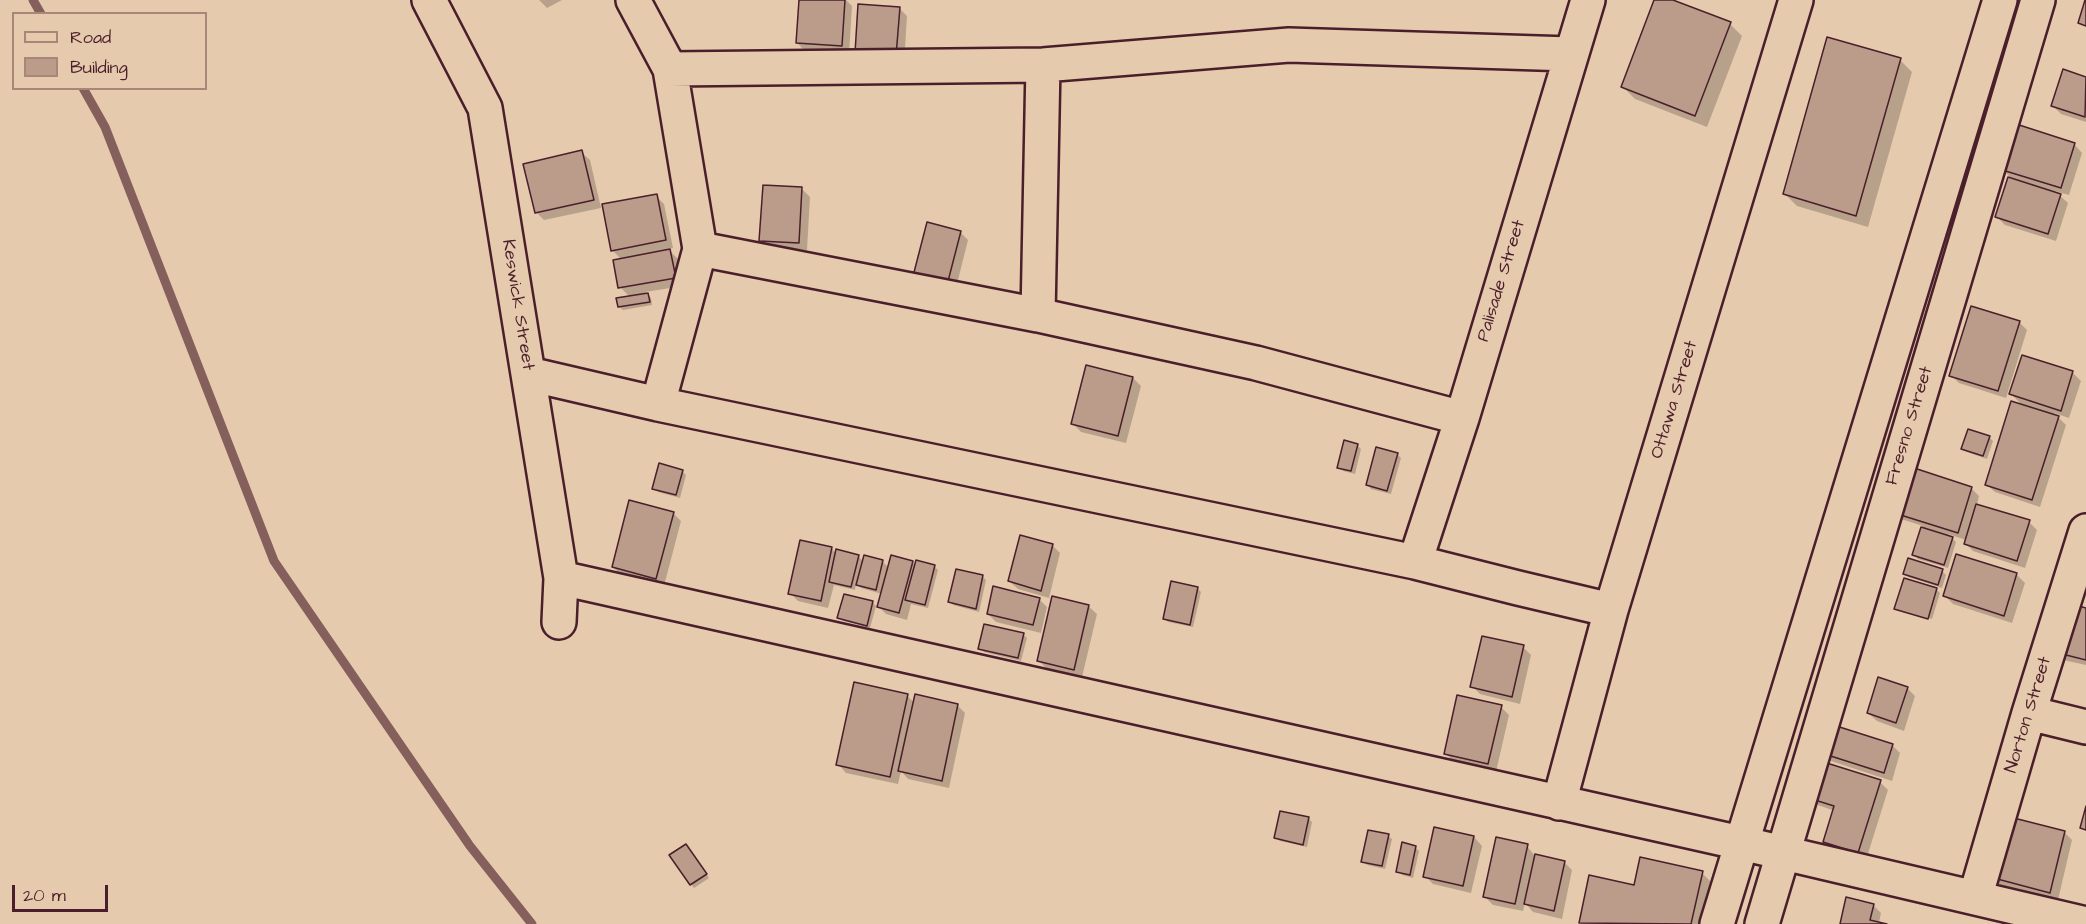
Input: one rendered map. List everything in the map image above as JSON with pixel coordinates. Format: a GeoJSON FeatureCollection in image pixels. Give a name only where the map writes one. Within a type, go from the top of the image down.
{"type":"FeatureCollection","features":[{"type":"Feature","properties":{"kind":"street","name":"Keswick Street"},"geometry":{"type":"LineString","coordinates":[[429,0],[485,108],[561,578],[559,622]]}},
{"type":"Feature","properties":{"kind":"street"},"geometry":{"type":"LineString","coordinates":[[633,0],[670,69],[700,249],[658,404]]}},
{"type":"Feature","properties":{"kind":"street","name":"Palisade Street"},"geometry":{"type":"LineString","coordinates":[[1415,562],[1462,418],[1588,0]]}},
{"type":"Feature","properties":{"kind":"street","name":"Ottawa Street"},"geometry":{"type":"LineString","coordinates":[[1559,802],[1611,610],[1796,0]]}},
{"type":"Feature","properties":{"kind":"street"},"geometry":{"type":"LineString","coordinates":[[1718,924],[2000,0]]}},
{"type":"Feature","properties":{"kind":"street","name":"Fresno Street"},"geometry":{"type":"LineString","coordinates":[[1762,924],[2038,0]]}},
{"type":"Feature","properties":{"kind":"street"},"geometry":{"type":"LineString","coordinates":[[670,69],[1043,65],[1289,45],[1570,54]]}},
{"type":"Feature","properties":{"kind":"street"},"geometry":{"type":"LineString","coordinates":[[1038,315],[1043,65]]}},
{"type":"Feature","properties":{"kind":"street"},"geometry":{"type":"LineString","coordinates":[[700,249],[1038,315],[1256,363],[1462,418]]}},
{"type":"Feature","properties":{"kind":"street"},"geometry":{"type":"LineString","coordinates":[[529,374],[658,404],[1415,562],[1611,610]]}},
{"type":"Feature","properties":{"kind":"street","name":"Norton Street"},"geometry":{"type":"LineString","coordinates":[[1975,898],[2029,713],[2086,531]]}},
{"type":"Feature","properties":{"kind":"street"},"geometry":{"type":"LineString","coordinates":[[561,578],[1782,852],[2086,924]]}},
{"type":"Feature","properties":{"kind":"street"},"geometry":{"type":"LineString","coordinates":[[2029,713],[2086,727]]}},
{"type":"Feature","properties":{"kind":"building"},"geometry":{"type":"Polygon","coordinates":[[[799,0],[845,0],[842,46],[796,43],[799,0]]]}},
{"type":"Feature","properties":{"kind":"building"},"geometry":{"type":"Polygon","coordinates":[[[1654,0],[1673,0],[1731,22],[1695,116],[1621,87],[1654,0]]]}},
{"type":"Feature","properties":{"kind":"building"},"geometry":{"type":"Polygon","coordinates":[[[2086,0],[2086,26],[2078,23],[2086,0]]]}},
{"type":"Feature","properties":{"kind":"building"},"geometry":{"type":"Polygon","coordinates":[[[858,4],[900,7],[896,56],[855,53],[858,4]]]}},
{"type":"Feature","properties":{"kind":"building"},"geometry":{"type":"Polygon","coordinates":[[[1827,37],[1901,58],[1856,216],[1783,194],[1827,37]]]}},
{"type":"Feature","properties":{"kind":"building"},"geometry":{"type":"Polygon","coordinates":[[[2063,69],[2086,77],[2085,117],[2051,106],[2063,69]]]}},
{"type":"Feature","properties":{"kind":"building"},"geometry":{"type":"Polygon","coordinates":[[[2013,123],[2075,143],[2061,188],[1999,169],[2013,123]]]}},
{"type":"Feature","properties":{"kind":"building"},"geometry":{"type":"Polygon","coordinates":[[[582,150],[594,200],[535,213],[523,164],[582,150]]]}},
{"type":"Feature","properties":{"kind":"building"},"geometry":{"type":"Polygon","coordinates":[[[2008,177],[2061,194],[2048,234],[1995,217],[2008,177]]]}},
{"type":"Feature","properties":{"kind":"building"},"geometry":{"type":"Polygon","coordinates":[[[763,185],[802,187],[799,243],[759,241],[763,185]]]}},
{"type":"Feature","properties":{"kind":"building"},"geometry":{"type":"Polygon","coordinates":[[[657,194],[666,240],[611,251],[602,204],[657,194]]]}},
{"type":"Feature","properties":{"kind":"building"},"geometry":{"type":"Polygon","coordinates":[[[927,222],[961,231],[946,289],[912,280],[927,222]]]}},
{"type":"Feature","properties":{"kind":"building"},"geometry":{"type":"Polygon","coordinates":[[[670,249],[676,278],[618,288],[613,260],[670,249]]]}},
{"type":"Feature","properties":{"kind":"building"},"geometry":{"type":"Polygon","coordinates":[[[648,293],[650,302],[618,307],[616,298],[648,293]]]}},
{"type":"Feature","properties":{"kind":"building"},"geometry":{"type":"Polygon","coordinates":[[[1971,306],[2020,321],[1998,391],[1949,376],[1971,306]]]}},
{"type":"Feature","properties":{"kind":"building"},"geometry":{"type":"Polygon","coordinates":[[[2022,355],[2073,371],[2061,411],[2009,394],[2022,355]]]}},
{"type":"Feature","properties":{"kind":"building"},"geometry":{"type":"Polygon","coordinates":[[[1086,365],[1133,377],[1118,436],[1071,424],[1086,365]]]}},
{"type":"Feature","properties":{"kind":"building"},"geometry":{"type":"Polygon","coordinates":[[[2011,401],[2059,416],[2032,500],[1985,485],[2011,401]]]}},
{"type":"Feature","properties":{"kind":"building"},"geometry":{"type":"Polygon","coordinates":[[[1968,429],[1990,436],[1983,456],[1961,449],[1968,429]]]}},
{"type":"Feature","properties":{"kind":"building"},"geometry":{"type":"Polygon","coordinates":[[[1344,440],[1358,444],[1351,471],[1337,468],[1344,440]]]}},
{"type":"Feature","properties":{"kind":"building"},"geometry":{"type":"Polygon","coordinates":[[[1376,447],[1398,453],[1387,491],[1366,485],[1376,447]]]}},
{"type":"Feature","properties":{"kind":"building"},"geometry":{"type":"Polygon","coordinates":[[[659,463],[683,470],[676,495],[652,489],[659,463]]]}},
{"type":"Feature","properties":{"kind":"building"},"geometry":{"type":"Polygon","coordinates":[[[1905,465],[1972,487],[1958,533],[1891,512],[1905,465]]]}},
{"type":"Feature","properties":{"kind":"building"},"geometry":{"type":"Polygon","coordinates":[[[629,500],[674,512],[656,579],[612,567],[629,500]]]}},
{"type":"Feature","properties":{"kind":"building"},"geometry":{"type":"Polygon","coordinates":[[[1976,504],[2030,520],[2017,561],[1964,544],[1976,504]]]}},
{"type":"Feature","properties":{"kind":"building"},"geometry":{"type":"Polygon","coordinates":[[[1921,527],[1953,537],[1944,565],[1912,555],[1921,527]]]}},
{"type":"Feature","properties":{"kind":"building"},"geometry":{"type":"Polygon","coordinates":[[[1020,535],[1053,544],[1041,591],[1008,581],[1020,535]]]}},
{"type":"Feature","properties":{"kind":"building"},"geometry":{"type":"Polygon","coordinates":[[[800,540],[832,547],[821,601],[788,594],[800,540]]]}},
{"type":"Feature","properties":{"kind":"building"},"geometry":{"type":"Polygon","coordinates":[[[836,549],[859,555],[851,587],[829,582],[836,549]]]}},
{"type":"Feature","properties":{"kind":"building"},"geometry":{"type":"Polygon","coordinates":[[[1956,554],[2017,573],[2004,616],[1943,596],[1956,554]]]}},
{"type":"Feature","properties":{"kind":"building"},"geometry":{"type":"Polygon","coordinates":[[[864,555],[883,560],[876,590],[856,585],[864,555]]]}},
{"type":"Feature","properties":{"kind":"building"},"geometry":{"type":"Polygon","coordinates":[[[891,555],[913,561],[899,613],[877,607],[891,555]]]}},
{"type":"Feature","properties":{"kind":"building"},"geometry":{"type":"Polygon","coordinates":[[[1908,558],[1943,569],[1938,585],[1903,574],[1908,558]]]}},
{"type":"Feature","properties":{"kind":"building"},"geometry":{"type":"Polygon","coordinates":[[[916,560],[935,565],[925,605],[905,600],[916,560]]]}},
{"type":"Feature","properties":{"kind":"building"},"geometry":{"type":"Polygon","coordinates":[[[956,569],[983,575],[976,609],[948,602],[956,569]]]}},
{"type":"Feature","properties":{"kind":"building"},"geometry":{"type":"Polygon","coordinates":[[[1904,578],[1937,588],[1928,619],[1894,609],[1904,578]]]}},
{"type":"Feature","properties":{"kind":"building"},"geometry":{"type":"Polygon","coordinates":[[[1171,581],[1198,587],[1190,625],[1163,619],[1171,581]]]}},
{"type":"Feature","properties":{"kind":"building"},"geometry":{"type":"Polygon","coordinates":[[[993,586],[1040,598],[1033,625],[987,614],[993,586]]]}},
{"type":"Feature","properties":{"kind":"building"},"geometry":{"type":"Polygon","coordinates":[[[844,594],[873,601],[867,626],[837,618],[844,594]]]}},
{"type":"Feature","properties":{"kind":"building"},"geometry":{"type":"Polygon","coordinates":[[[1052,596],[1089,605],[1074,670],[1037,661],[1052,596]]]}},
{"type":"Feature","properties":{"kind":"building"},"geometry":{"type":"Polygon","coordinates":[[[2065,602],[2086,608],[2086,660],[2054,652],[2065,602]]]}},
{"type":"Feature","properties":{"kind":"building"},"geometry":{"type":"Polygon","coordinates":[[[984,624],[1024,633],[1018,658],[978,649],[984,624]]]}},
{"type":"Feature","properties":{"kind":"building"},"geometry":{"type":"Polygon","coordinates":[[[1482,636],[1524,645],[1512,697],[1470,687],[1482,636]]]}},
{"type":"Feature","properties":{"kind":"building"},"geometry":{"type":"Polygon","coordinates":[[[1878,677],[1908,687],[1896,723],[1867,713],[1878,677]]]}},
{"type":"Feature","properties":{"kind":"building"},"geometry":{"type":"Polygon","coordinates":[[[854,682],[908,694],[890,777],[836,765],[854,682]]]}},
{"type":"Feature","properties":{"kind":"building"},"geometry":{"type":"Polygon","coordinates":[[[915,694],[958,704],[942,781],[898,771],[915,694]]]}},
{"type":"Feature","properties":{"kind":"building"},"geometry":{"type":"Polygon","coordinates":[[[1457,695],[1502,705],[1488,764],[1444,754],[1457,695]]]}},
{"type":"Feature","properties":{"kind":"building"},"geometry":{"type":"Polygon","coordinates":[[[1827,723],[1893,744],[1884,773],[1818,752],[1827,723]]]}},
{"type":"Feature","properties":{"kind":"building"},"geometry":{"type":"Polygon","coordinates":[[[1814,759],[1881,780],[1858,853],[1823,842],[1834,806],[1802,796],[1814,759]]]}},
{"type":"Feature","properties":{"kind":"building"},"geometry":{"type":"Polygon","coordinates":[[[2086,806],[2086,830],[2080,828],[2086,806]]]}},
{"type":"Feature","properties":{"kind":"building"},"geometry":{"type":"Polygon","coordinates":[[[1280,811],[1309,817],[1303,845],[1274,838],[1280,811]]]}},
{"type":"Feature","properties":{"kind":"building"},"geometry":{"type":"Polygon","coordinates":[[[2002,815],[2065,831],[2050,893],[1986,876],[2002,815]]]}},
{"type":"Feature","properties":{"kind":"building"},"geometry":{"type":"Polygon","coordinates":[[[1434,827],[1474,836],[1463,886],[1423,877],[1434,827]]]}},
{"type":"Feature","properties":{"kind":"building"},"geometry":{"type":"Polygon","coordinates":[[[1368,830],[1389,834],[1382,866],[1361,862],[1368,830]]]}},
{"type":"Feature","properties":{"kind":"building"},"geometry":{"type":"Polygon","coordinates":[[[1496,837],[1528,844],[1515,904],[1483,897],[1496,837]]]}},
{"type":"Feature","properties":{"kind":"building"},"geometry":{"type":"Polygon","coordinates":[[[1402,842],[1416,846],[1410,875],[1396,872],[1402,842]]]}},
{"type":"Feature","properties":{"kind":"building"},"geometry":{"type":"Polygon","coordinates":[[[686,844],[707,874],[690,885],[669,855],[686,844]]]}},
{"type":"Feature","properties":{"kind":"building"},"geometry":{"type":"Polygon","coordinates":[[[1535,854],[1565,861],[1554,911],[1524,904],[1535,854]]]}},
{"type":"Feature","properties":{"kind":"building"},"geometry":{"type":"Polygon","coordinates":[[[1640,857],[1703,871],[1691,924],[1579,923],[1589,875],[1634,885],[1640,857]]]}},
{"type":"Feature","properties":{"kind":"building"},"geometry":{"type":"Polygon","coordinates":[[[1846,897],[1874,904],[1870,920],[1887,924],[1840,924],[1846,897]]]}},
{"type":"Feature","properties":{"kind":"waterway"},"geometry":{"type":"LineString","coordinates":[[33,0],[40,12]]}},
{"type":"Feature","properties":{"kind":"waterway"},"geometry":{"type":"LineString","coordinates":[[84,90],[105,127],[274,561],[470,846],[532,924]]}}]}
